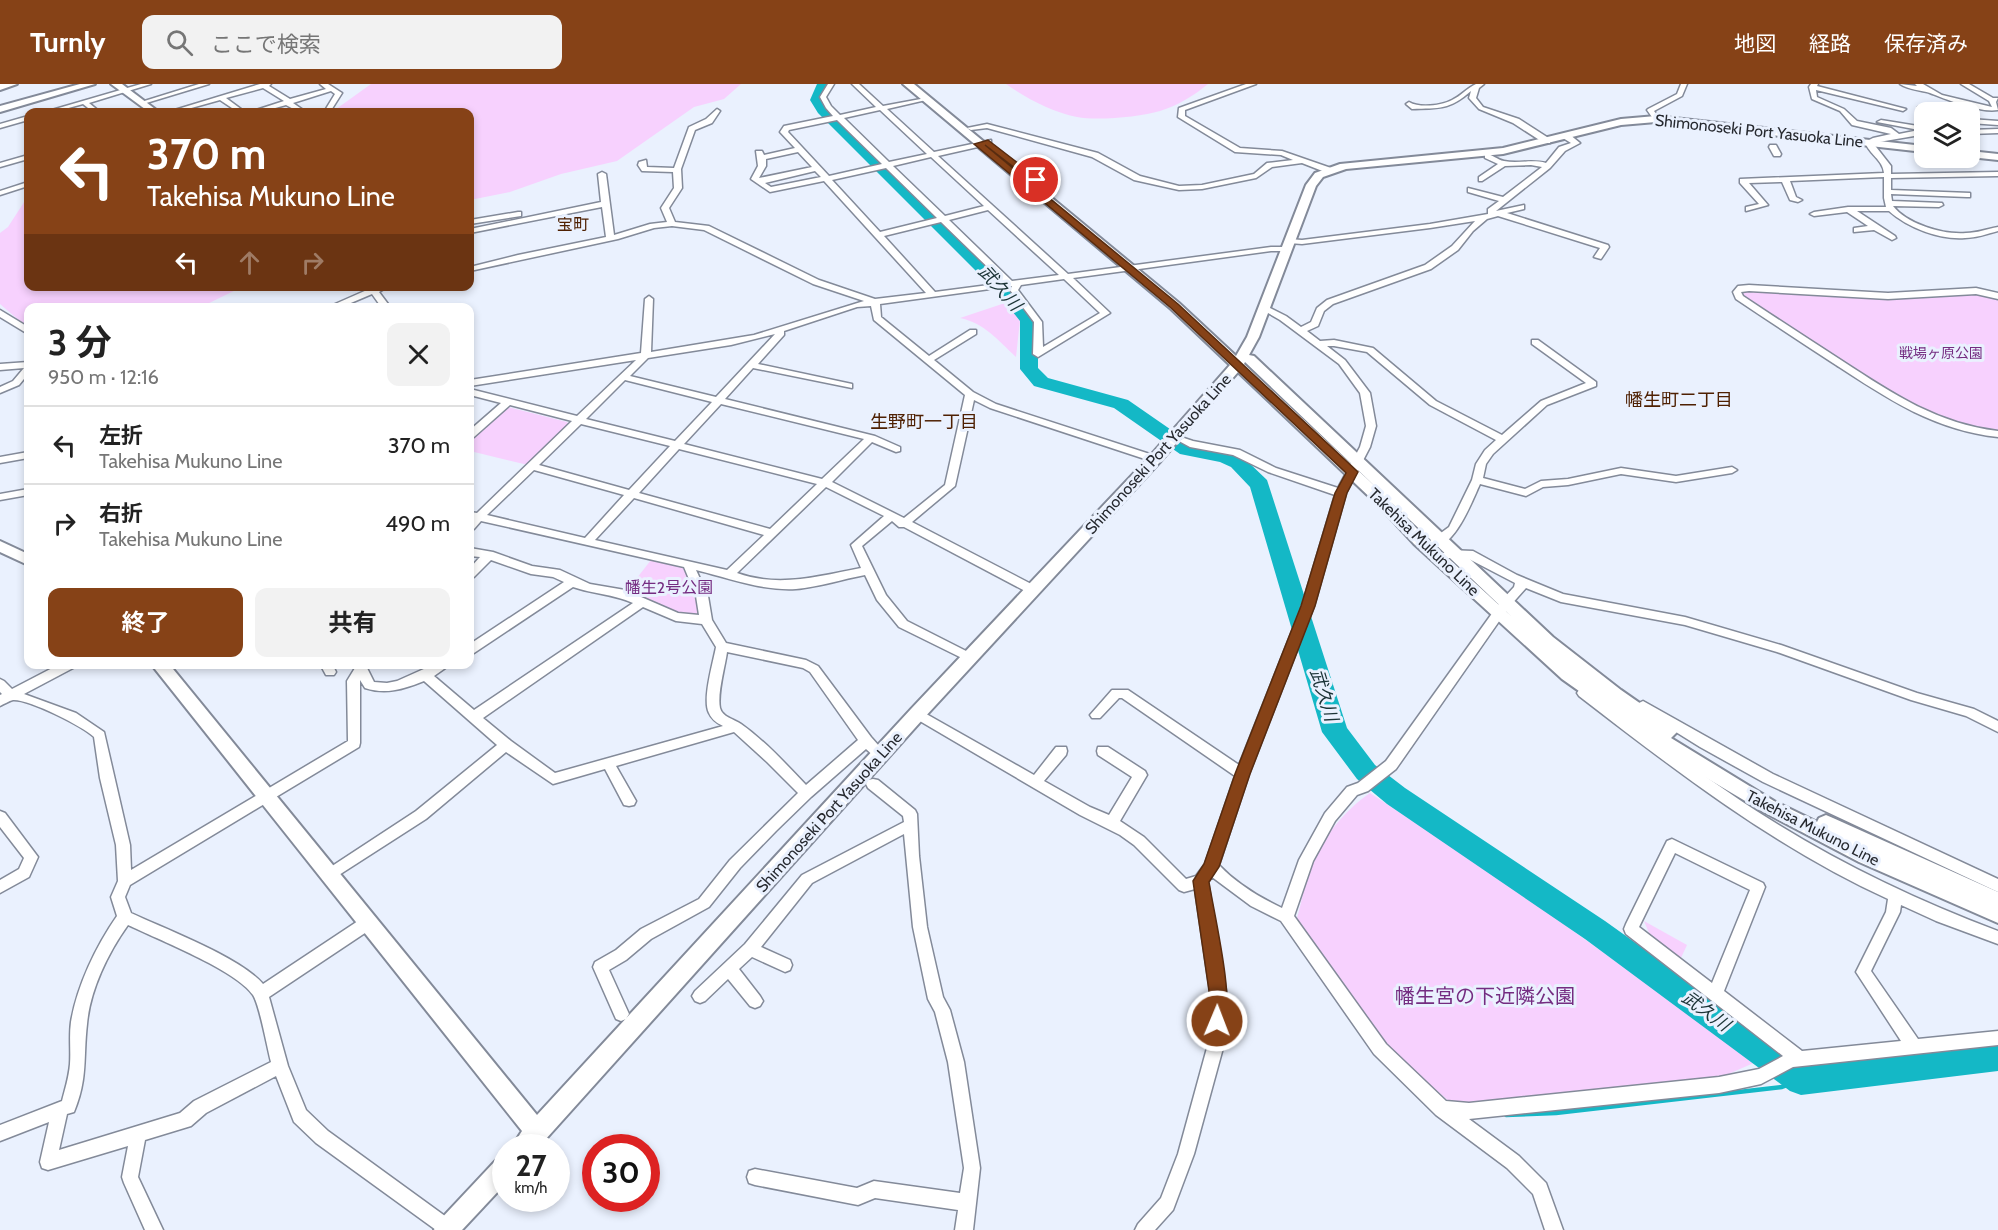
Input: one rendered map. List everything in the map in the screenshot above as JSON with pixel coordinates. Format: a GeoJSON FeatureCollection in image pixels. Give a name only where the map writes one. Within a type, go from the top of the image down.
{"type":"FeatureCollection","features":[{"type":"Feature","properties":{"kind":"main road"},"geometry":{"type":"LineString","coordinates":[[0,87],[12,84]]}},
{"type":"Feature","properties":{"kind":"main road"},"geometry":{"type":"LineString","coordinates":[[0,109],[90,84]]}},
{"type":"Feature","properties":{"kind":"main road"},"geometry":{"type":"LineString","coordinates":[[116,84],[148,108]]}},
{"type":"Feature","properties":{"kind":"main road","name":"Takehisa Mukuno Line"},"geometry":{"type":"LineString","coordinates":[[909,84],[924,99],[983,143],[1133,266],[1242,359],[1355,467],[1435,548],[1501,609],[1606,688],[1731,772],[1860,840],[1998,901]]}},
{"type":"Feature","properties":{"kind":"main road","name":"Takehisa Mukuno Line"},"geometry":{"type":"LineString","coordinates":[[919,84],[971,128],[983,143]]}},
{"type":"Feature","properties":{"kind":"main road","name":"Shimonoseki Port Yasuoka Line"},"geometry":{"type":"LineString","coordinates":[[537,1132],[917,714],[1155,459],[1176,440],[1242,359],[1265,309],[1287,245],[1314,180],[1328,170],[1344,166],[1503,151],[1621,122],[1656,119],[1914,148]]}},
{"type":"Feature","properties":{"kind":"main road"},"geometry":{"type":"LineString","coordinates":[[1980,155],[1998,157]]}},
{"type":"Feature","properties":{"kind":"main road"},"geometry":{"type":"LineString","coordinates":[[0,546],[24,558]]}},
{"type":"Feature","properties":{"kind":"main road","name":"Takehisa Mukuno Line"},"geometry":{"type":"LineString","coordinates":[[1435,548],[1453,554],[1535,648],[1606,703],[1725,781],[1866,856],[1998,914]]}},
{"type":"Feature","properties":{"kind":"main road"},"geometry":{"type":"LineString","coordinates":[[163,669],[366,924],[537,1132]]}},
{"type":"Feature","properties":{"kind":"main road"},"geometry":{"type":"LineString","coordinates":[[448,1229],[492,1181]]}},
{"type":"Feature","properties":{"kind":"street"},"geometry":{"type":"LineString","coordinates":[[62,108],[148,84]]}},
{"type":"Feature","properties":{"kind":"street"},"geometry":{"type":"LineString","coordinates":[[141,103],[206,84]]}},
{"type":"Feature","properties":{"kind":"street"},"geometry":{"type":"LineString","coordinates":[[322,84],[339,93],[330,108]]}},
{"type":"Feature","properties":{"kind":"street"},"geometry":{"type":"LineString","coordinates":[[831,84],[824,101],[838,118],[1010,283],[1017,286],[1014,290],[1038,322],[1038,354],[1106,313],[855,84]]}},
{"type":"Feature","properties":{"kind":"street"},"geometry":{"type":"LineString","coordinates":[[1253,84],[1181,110],[1182,117],[1238,150],[1282,153],[1328,170]]}},
{"type":"Feature","properties":{"kind":"street"},"geometry":{"type":"LineString","coordinates":[[1656,119],[1650,110],[1680,95],[1684,84]]}},
{"type":"Feature","properties":{"kind":"street"},"geometry":{"type":"LineString","coordinates":[[1903,84],[1940,96],[1996,108],[1996,99],[1964,84]]}},
{"type":"Feature","properties":{"kind":"street"},"geometry":{"type":"LineString","coordinates":[[1918,84],[1940,96]]}},
{"type":"Feature","properties":{"kind":"street"},"geometry":{"type":"LineString","coordinates":[[186,108],[266,85],[297,108]]}},
{"type":"Feature","properties":{"kind":"street"},"geometry":{"type":"LineString","coordinates":[[1409,104],[1412,107],[1450,103],[1478,85]]}},
{"type":"Feature","properties":{"kind":"street"},"geometry":{"type":"LineString","coordinates":[[1478,85],[1472,98],[1479,106],[1516,122],[1547,141]]}},
{"type":"Feature","properties":{"kind":"street"},"geometry":{"type":"LineString","coordinates":[[1899,106],[1813,85],[1814,98],[1849,116],[1914,128]]}},
{"type":"Feature","properties":{"kind":"street"},"geometry":{"type":"LineString","coordinates":[[270,108],[332,89]]}},
{"type":"Feature","properties":{"kind":"street"},"geometry":{"type":"LineString","coordinates":[[222,98],[236,108]]}},
{"type":"Feature","properties":{"kind":"street"},"geometry":{"type":"LineString","coordinates":[[924,99],[787,128],[784,132],[933,295]]}},
{"type":"Feature","properties":{"kind":"street"},"geometry":{"type":"LineString","coordinates":[[1479,106],[1486,99]]}},
{"type":"Feature","properties":{"kind":"street"},"geometry":{"type":"LineString","coordinates":[[84,102],[92,108]]}},
{"type":"Feature","properties":{"kind":"street"},"geometry":{"type":"LineString","coordinates":[[672,224],[665,212],[667,203],[678,188],[677,170],[692,129],[709,121],[717,111]]}},
{"type":"Feature","properties":{"kind":"street"},"geometry":{"type":"LineString","coordinates":[[1849,116],[1855,123],[1888,130],[1898,135]]}},
{"type":"Feature","properties":{"kind":"street"},"geometry":{"type":"LineString","coordinates":[[0,126],[24,119]]}},
{"type":"Feature","properties":{"kind":"street"},"geometry":{"type":"LineString","coordinates":[[1980,122],[1998,123]]}},
{"type":"Feature","properties":{"kind":"street"},"geometry":{"type":"LineString","coordinates":[[971,128],[993,127],[1095,154],[1137,178],[1179,188],[1202,187],[1256,176],[1270,165],[1301,161]]}},
{"type":"Feature","properties":{"kind":"street"},"geometry":{"type":"LineString","coordinates":[[1980,132],[1998,131]]}},
{"type":"Feature","properties":{"kind":"street"},"geometry":{"type":"LineString","coordinates":[[1889,206],[1885,161],[1870,146],[1869,142],[1878,138],[1914,135]]}},
{"type":"Feature","properties":{"kind":"street"},"geometry":{"type":"LineString","coordinates":[[1491,215],[1491,211],[1548,166],[1562,149],[1576,143],[1566,136]]}},
{"type":"Feature","properties":{"kind":"street"},"geometry":{"type":"LineString","coordinates":[[800,149],[761,156],[761,169],[754,178],[770,190],[983,143]]}},
{"type":"Feature","properties":{"kind":"street"},"geometry":{"type":"LineString","coordinates":[[1488,156],[1502,165]]}},
{"type":"Feature","properties":{"kind":"street"},"geometry":{"type":"LineString","coordinates":[[0,165],[24,158]]}},
{"type":"Feature","properties":{"kind":"street"},"geometry":{"type":"LineString","coordinates":[[18,160],[24,165]]}},
{"type":"Feature","properties":{"kind":"street"},"geometry":{"type":"LineString","coordinates":[[643,162],[645,169],[677,170]]}},
{"type":"Feature","properties":{"kind":"street"},"geometry":{"type":"LineString","coordinates":[[1482,179],[1502,165],[1534,162],[1548,166]]}},
{"type":"Feature","properties":{"kind":"street"},"geometry":{"type":"LineString","coordinates":[[759,182],[817,168]]}},
{"type":"Feature","properties":{"kind":"street"},"geometry":{"type":"LineString","coordinates":[[602,174],[601,186],[610,238]]}},
{"type":"Feature","properties":{"kind":"street"},"geometry":{"type":"LineString","coordinates":[[1749,209],[1764,205],[1743,181],[1888,175],[1998,174]]}},
{"type":"Feature","properties":{"kind":"street"},"geometry":{"type":"LineString","coordinates":[[1785,179],[1794,198],[1798,200]]}},
{"type":"Feature","properties":{"kind":"street"},"geometry":{"type":"LineString","coordinates":[[2,193],[24,185]]}},
{"type":"Feature","properties":{"kind":"street"},"geometry":{"type":"LineString","coordinates":[[1471,190],[1504,200]]}},
{"type":"Feature","properties":{"kind":"street"},"geometry":{"type":"LineString","coordinates":[[1889,192],[1967,195]]}},
{"type":"Feature","properties":{"kind":"street"},"geometry":{"type":"LineString","coordinates":[[474,230],[605,204]]}},
{"type":"Feature","properties":{"kind":"street"},"geometry":{"type":"LineString","coordinates":[[1814,214],[1889,206],[1939,205]]}},
{"type":"Feature","properties":{"kind":"street"},"geometry":{"type":"LineString","coordinates":[[1889,206],[1909,221],[1946,234],[1965,236],[1998,229]]}},
{"type":"Feature","properties":{"kind":"street"},"geometry":{"type":"LineString","coordinates":[[879,235],[990,207]]}},
{"type":"Feature","properties":{"kind":"street"},"geometry":{"type":"LineString","coordinates":[[474,382],[731,342],[778,330],[839,310],[875,302],[1271,249],[1302,242],[1491,215],[1521,207]]}},
{"type":"Feature","properties":{"kind":"street"},"geometry":{"type":"LineString","coordinates":[[1848,209],[1892,238]]}},
{"type":"Feature","properties":{"kind":"street"},"geometry":{"type":"LineString","coordinates":[[474,221],[494,216],[556,212]]}},
{"type":"Feature","properties":{"kind":"street"},"geometry":{"type":"LineString","coordinates":[[1300,331],[1315,324],[1320,310],[1330,302],[1428,267],[1455,248],[1476,222],[1491,215],[1605,247],[1598,257]]}},
{"type":"Feature","properties":{"kind":"street"},"geometry":{"type":"LineString","coordinates":[[474,268],[610,238],[653,226],[672,224],[706,228],[809,279],[875,302]]}},
{"type":"Feature","properties":{"kind":"street"},"geometry":{"type":"LineString","coordinates":[[1857,230],[1876,227]]}},
{"type":"Feature","properties":{"kind":"street"},"geometry":{"type":"LineString","coordinates":[[474,263],[515,254],[518,257]]}},
{"type":"Feature","properties":{"kind":"street"},"geometry":{"type":"LineString","coordinates":[[1998,296],[1976,291],[1888,296],[1749,288],[1741,288],[1737,292],[1739,297],[1782,326],[1907,404],[1941,422],[1965,430],[1998,434]]}},
{"type":"Feature","properties":{"kind":"street"},"geometry":{"type":"LineString","coordinates":[[342,303],[371,291]]}},
{"type":"Feature","properties":{"kind":"street"},"geometry":{"type":"LineString","coordinates":[[374,291],[383,303]]}},
{"type":"Feature","properties":{"kind":"street"},"geometry":{"type":"LineString","coordinates":[[474,518],[646,355],[649,299]]}},
{"type":"Feature","properties":{"kind":"street"},"geometry":{"type":"LineString","coordinates":[[875,302],[877,318],[970,394],[993,406],[1155,459]]}},
{"type":"Feature","properties":{"kind":"street"},"geometry":{"type":"LineString","coordinates":[[917,714],[1085,811],[1112,822],[1144,847],[1174,879],[1184,886],[1201,881],[1211,867],[1242,774],[1308,606],[1341,493],[1365,447],[1371,426],[1365,393],[1342,362],[1283,318],[1265,309]]}},
{"type":"Feature","properties":{"kind":"street"},"geometry":{"type":"LineString","coordinates":[[2,315],[24,329]]}},
{"type":"Feature","properties":{"kind":"street"},"geometry":{"type":"LineString","coordinates":[[587,542],[781,333],[778,330]]}},
{"type":"Feature","properties":{"kind":"street"},"geometry":{"type":"LineString","coordinates":[[928,360],[973,332]]}},
{"type":"Feature","properties":{"kind":"street"},"geometry":{"type":"LineString","coordinates":[[1317,344],[1334,342],[1370,350],[1432,402],[1504,440]]}},
{"type":"Feature","properties":{"kind":"street"},"geometry":{"type":"LineString","coordinates":[[1435,548],[1453,529],[1477,480],[1476,477],[1484,458],[1544,403],[1593,384],[1535,342]]}},
{"type":"Feature","properties":{"kind":"street"},"geometry":{"type":"LineString","coordinates":[[751,365],[849,386]]}},
{"type":"Feature","properties":{"kind":"street"},"geometry":{"type":"LineString","coordinates":[[0,367],[24,367]]}},
{"type":"Feature","properties":{"kind":"street"},"geometry":{"type":"LineString","coordinates":[[0,390],[16,383],[24,372]]}},
{"type":"Feature","properties":{"kind":"street"},"geometry":{"type":"LineString","coordinates":[[624,377],[870,438],[896,449]]}},
{"type":"Feature","properties":{"kind":"street"},"geometry":{"type":"LineString","coordinates":[[474,393],[824,482],[1033,590]]}},
{"type":"Feature","properties":{"kind":"street"},"geometry":{"type":"LineString","coordinates":[[903,524],[950,486],[970,394]]}},
{"type":"Feature","properties":{"kind":"street"},"geometry":{"type":"LineString","coordinates":[[474,432],[508,402]]}},
{"type":"Feature","properties":{"kind":"street"},"geometry":{"type":"LineString","coordinates":[[729,574],[870,438]]}},
{"type":"Feature","properties":{"kind":"street"},"geometry":{"type":"LineString","coordinates":[[1176,440],[1236,452],[1272,470],[1341,493]]}},
{"type":"Feature","properties":{"kind":"street"},"geometry":{"type":"LineString","coordinates":[[0,460],[24,456]]}},
{"type":"Feature","properties":{"kind":"street"},"geometry":{"type":"LineString","coordinates":[[531,466],[771,533]]}},
{"type":"Feature","properties":{"kind":"street"},"geometry":{"type":"LineString","coordinates":[[1477,480],[1526,493],[1541,484],[1568,482],[1621,471],[1676,479],[1732,470]]}},
{"type":"Feature","properties":{"kind":"street"},"geometry":{"type":"LineString","coordinates":[[0,497],[24,493]]}},
{"type":"Feature","properties":{"kind":"street"},"geometry":{"type":"LineString","coordinates":[[890,517],[856,545],[880,597],[903,624],[970,658]]}},
{"type":"Feature","properties":{"kind":"street"},"geometry":{"type":"LineString","coordinates":[[474,520],[587,542],[729,574],[748,581],[796,585],[868,570]]}},
{"type":"Feature","properties":{"kind":"street"},"geometry":{"type":"LineString","coordinates":[[474,553],[489,555],[531,570],[556,573],[588,588],[621,593],[676,617],[706,620]]}},
{"type":"Feature","properties":{"kind":"street"},"geometry":{"type":"LineString","coordinates":[[1453,554],[1469,554],[1521,581],[1561,598],[1685,621],[1748,639],[1915,697],[1970,712],[1998,727]]}},
{"type":"Feature","properties":{"kind":"street"},"geometry":{"type":"LineString","coordinates":[[474,570],[489,555]]}},
{"type":"Feature","properties":{"kind":"street"},"geometry":{"type":"LineString","coordinates":[[688,565],[702,596],[706,620],[722,647],[713,701],[714,711],[719,718],[736,727],[772,758],[806,793]]}},
{"type":"Feature","properties":{"kind":"street"},"geometry":{"type":"LineString","coordinates":[[1286,917],[1314,843],[1330,817],[1352,791],[1363,787],[1383,773],[1501,609],[1520,588],[1521,581]]}},
{"type":"Feature","properties":{"kind":"street"},"geometry":{"type":"LineString","coordinates":[[474,647],[572,582]]}},
{"type":"Feature","properties":{"kind":"street"},"geometry":{"type":"LineString","coordinates":[[474,717],[642,602]]}},
{"type":"Feature","properties":{"kind":"street"},"geometry":{"type":"LineString","coordinates":[[1501,609],[1592,672],[1707,745],[1811,800],[1955,863],[1998,886]]}},
{"type":"Feature","properties":{"kind":"street"},"geometry":{"type":"LineString","coordinates":[[1501,609],[1517,637],[1564,678],[1689,771],[1797,844],[1896,897],[1998,938]]}},
{"type":"Feature","properties":{"kind":"street"},"geometry":{"type":"LineString","coordinates":[[722,647],[806,664],[813,669],[866,741],[881,755]]}},
{"type":"Feature","properties":{"kind":"street"},"geometry":{"type":"LineString","coordinates":[[5,698],[61,669]]}},
{"type":"Feature","properties":{"kind":"street"},"geometry":{"type":"LineString","coordinates":[[125,881],[354,743],[353,681],[359,669]]}},
{"type":"Feature","properties":{"kind":"street"},"geometry":{"type":"LineString","coordinates":[[361,669],[367,682],[373,687],[399,684],[426,676],[437,669]]}},
{"type":"Feature","properties":{"kind":"street"},"geometry":{"type":"LineString","coordinates":[[426,676],[506,745],[553,779],[736,727]]}},
{"type":"Feature","properties":{"kind":"street"},"geometry":{"type":"LineString","coordinates":[[0,684],[5,698]]}},
{"type":"Feature","properties":{"kind":"street"},"geometry":{"type":"LineString","coordinates":[[1096,715],[1116,693],[1124,693],[1242,774]]}},
{"type":"Feature","properties":{"kind":"street"},"geometry":{"type":"LineString","coordinates":[[5,698],[24,697],[88,725],[100,735],[107,778],[123,845],[125,881],[118,897],[125,917],[240,972],[249,979],[261,994],[279,1066],[300,1116],[311,1128],[448,1229]]}},
{"type":"Feature","properties":{"kind":"street"},"geometry":{"type":"LineString","coordinates":[[621,1014],[600,967],[621,955],[646,934],[704,903],[735,864],[806,793],[866,741]]}},
{"type":"Feature","properties":{"kind":"street"},"geometry":{"type":"LineString","coordinates":[[328,876],[421,815],[506,745]]}},
{"type":"Feature","properties":{"kind":"street"},"geometry":{"type":"LineString","coordinates":[[1036,782],[1061,751]]}},
{"type":"Feature","properties":{"kind":"street"},"geometry":{"type":"LineString","coordinates":[[1103,751],[1140,775],[1112,822]]}},
{"type":"Feature","properties":{"kind":"street"},"geometry":{"type":"LineString","coordinates":[[608,763],[629,801]]}},
{"type":"Feature","properties":{"kind":"street"},"geometry":{"type":"LineString","coordinates":[[873,784],[910,814],[920,927],[936,999],[942,1010],[956,1062],[972,1168],[964,1230]]}},
{"type":"Feature","properties":{"kind":"street"},"geometry":{"type":"LineString","coordinates":[[0,817],[31,857],[24,873],[0,887]]}},
{"type":"Feature","properties":{"kind":"street"},"geometry":{"type":"LineString","coordinates":[[700,996],[750,949],[807,879],[903,828],[910,828]]}},
{"type":"Feature","properties":{"kind":"street"},"geometry":{"type":"LineString","coordinates":[[1715,995],[1758,887],[1672,845],[1630,929],[1796,1059]]}},
{"type":"Feature","properties":{"kind":"street"},"geometry":{"type":"LineString","coordinates":[[1211,867],[1224,880],[1256,902],[1286,917],[1296,927],[1368,1034],[1442,1109],[1504,1155],[1540,1189],[1554,1230]]}},
{"type":"Feature","properties":{"kind":"street"},"geometry":{"type":"LineString","coordinates":[[1144,1230],[1167,1204],[1186,1154],[1215,1048],[1218,991],[1201,881]]}},
{"type":"Feature","properties":{"kind":"street"},"geometry":{"type":"LineString","coordinates":[[1896,897],[1893,912],[1863,972],[1914,1047]]}},
{"type":"Feature","properties":{"kind":"street"},"geometry":{"type":"LineString","coordinates":[[0,1133],[68,1106],[75,1086],[80,1023],[86,998],[113,936],[125,917]]}},
{"type":"Feature","properties":{"kind":"street"},"geometry":{"type":"LineString","coordinates":[[261,994],[366,924]]}},
{"type":"Feature","properties":{"kind":"street"},"geometry":{"type":"LineString","coordinates":[[750,949],[785,965]]}},
{"type":"Feature","properties":{"kind":"street"},"geometry":{"type":"LineString","coordinates":[[730,970],[755,1001]]}},
{"type":"Feature","properties":{"kind":"street"},"geometry":{"type":"LineString","coordinates":[[1442,1109],[1469,1111],[1719,1085],[1761,1076],[1767,1071],[1796,1059],[1998,1038]]}},
{"type":"Feature","properties":{"kind":"street"},"geometry":{"type":"LineString","coordinates":[[60,1109],[48,1162],[185,1120],[200,1107],[279,1066]]}},
{"type":"Feature","properties":{"kind":"street"},"geometry":{"type":"LineString","coordinates":[[138,1135],[130,1177],[154,1230]]}},
{"type":"Feature","properties":{"kind":"street"},"geometry":{"type":"LineString","coordinates":[[755,1177],[858,1197],[874,1189],[967,1203]]}},
{"type":"Feature","properties":{"kind":"green space"},"geometry":{"type":"Polygon","coordinates":[[[371,84],[741,84],[724,99],[694,107],[617,161],[561,174],[510,192],[474,199],[474,108],[338,108],[371,84]]]}},
{"type":"Feature","properties":{"kind":"green space"},"geometry":{"type":"Polygon","coordinates":[[[1006,84],[1208,84],[1186,100],[1160,111],[1130,117],[1096,119],[1058,112],[1006,84]]]}},
{"type":"Feature","properties":{"kind":"green space"},"geometry":{"type":"Polygon","coordinates":[[[24,202],[24,291],[234,291],[209,303],[24,303],[24,325],[0,304],[0,233],[8,227],[24,202]]]}},
{"type":"Feature","properties":{"kind":"green space","name":"戦場ヶ原公園"},"geometry":{"type":"Polygon","coordinates":[[[1750,289],[1901,299],[1974,293],[1998,298],[1998,431],[1985,430],[1950,420],[1904,399],[1743,298],[1741,292],[1750,289]]]}},
{"type":"Feature","properties":{"kind":"green space"},"geometry":{"type":"Polygon","coordinates":[[[1008,302],[1020,320],[1016,357],[984,328],[960,318],[1008,302]]]}},
{"type":"Feature","properties":{"kind":"green space"},"geometry":{"type":"Polygon","coordinates":[[[508,407],[567,422],[570,425],[528,465],[474,452],[474,434],[503,408],[508,407]]]}},
{"type":"Feature","properties":{"kind":"green space","name":"幡生2号公園"},"geometry":{"type":"Polygon","coordinates":[[[651,560],[686,568],[698,597],[702,617],[677,614],[626,592],[651,560]]]}},
{"type":"Feature","properties":{"kind":"green space","name":"幡生宮の下近隣公園"},"geometry":{"type":"Polygon","coordinates":[[[1370,793],[1502,880],[1756,1062],[1717,1079],[1487,1102],[1450,1102],[1382,1043],[1297,918],[1308,874],[1320,847],[1343,817],[1370,793]]]}},
{"type":"Feature","properties":{"kind":"green space"},"geometry":{"type":"Polygon","coordinates":[[[1644,921],[1687,945],[1680,960],[1649,933],[1644,921]]]}},
{"type":"Feature","properties":{"kind":"waterway","name":"武久川"},"geometry":{"type":"LineString","coordinates":[[824,84],[817,100],[823,110],[1003,288],[1029,320],[1029,369],[1041,382],[1121,404],[1187,450],[1225,457],[1238,463],[1260,485],[1335,732],[1366,772],[1396,796],[1595,930],[1801,1080],[1998,1056]]}},
{"type":"Feature","properties":{"kind":"waterway"},"geometry":{"type":"LineString","coordinates":[[1506,1115],[1556,1113],[1782,1087],[1801,1080]]}},
{"type":"Feature","properties":{"kind":"district","name":"宝町"},"geometry":{"type":"Point","coordinates":[573,224]}},
{"type":"Feature","properties":{"kind":"district","name":"幡生町二丁目"},"geometry":{"type":"Point","coordinates":[1679,400]}},
{"type":"Feature","properties":{"kind":"district","name":"生野町一丁目"},"geometry":{"type":"Point","coordinates":[924,422]}},
{"type":"Feature","properties":{"kind":"route"},"geometry":{"type":"LineString","coordinates":[[1036,180],[988,142],[979,144],[1175,306],[1352,472],[1341,493],[1326,551],[1273,701],[1242,774],[1211,867],[1201,881],[1218,991],[1217,1021]]}}]}
